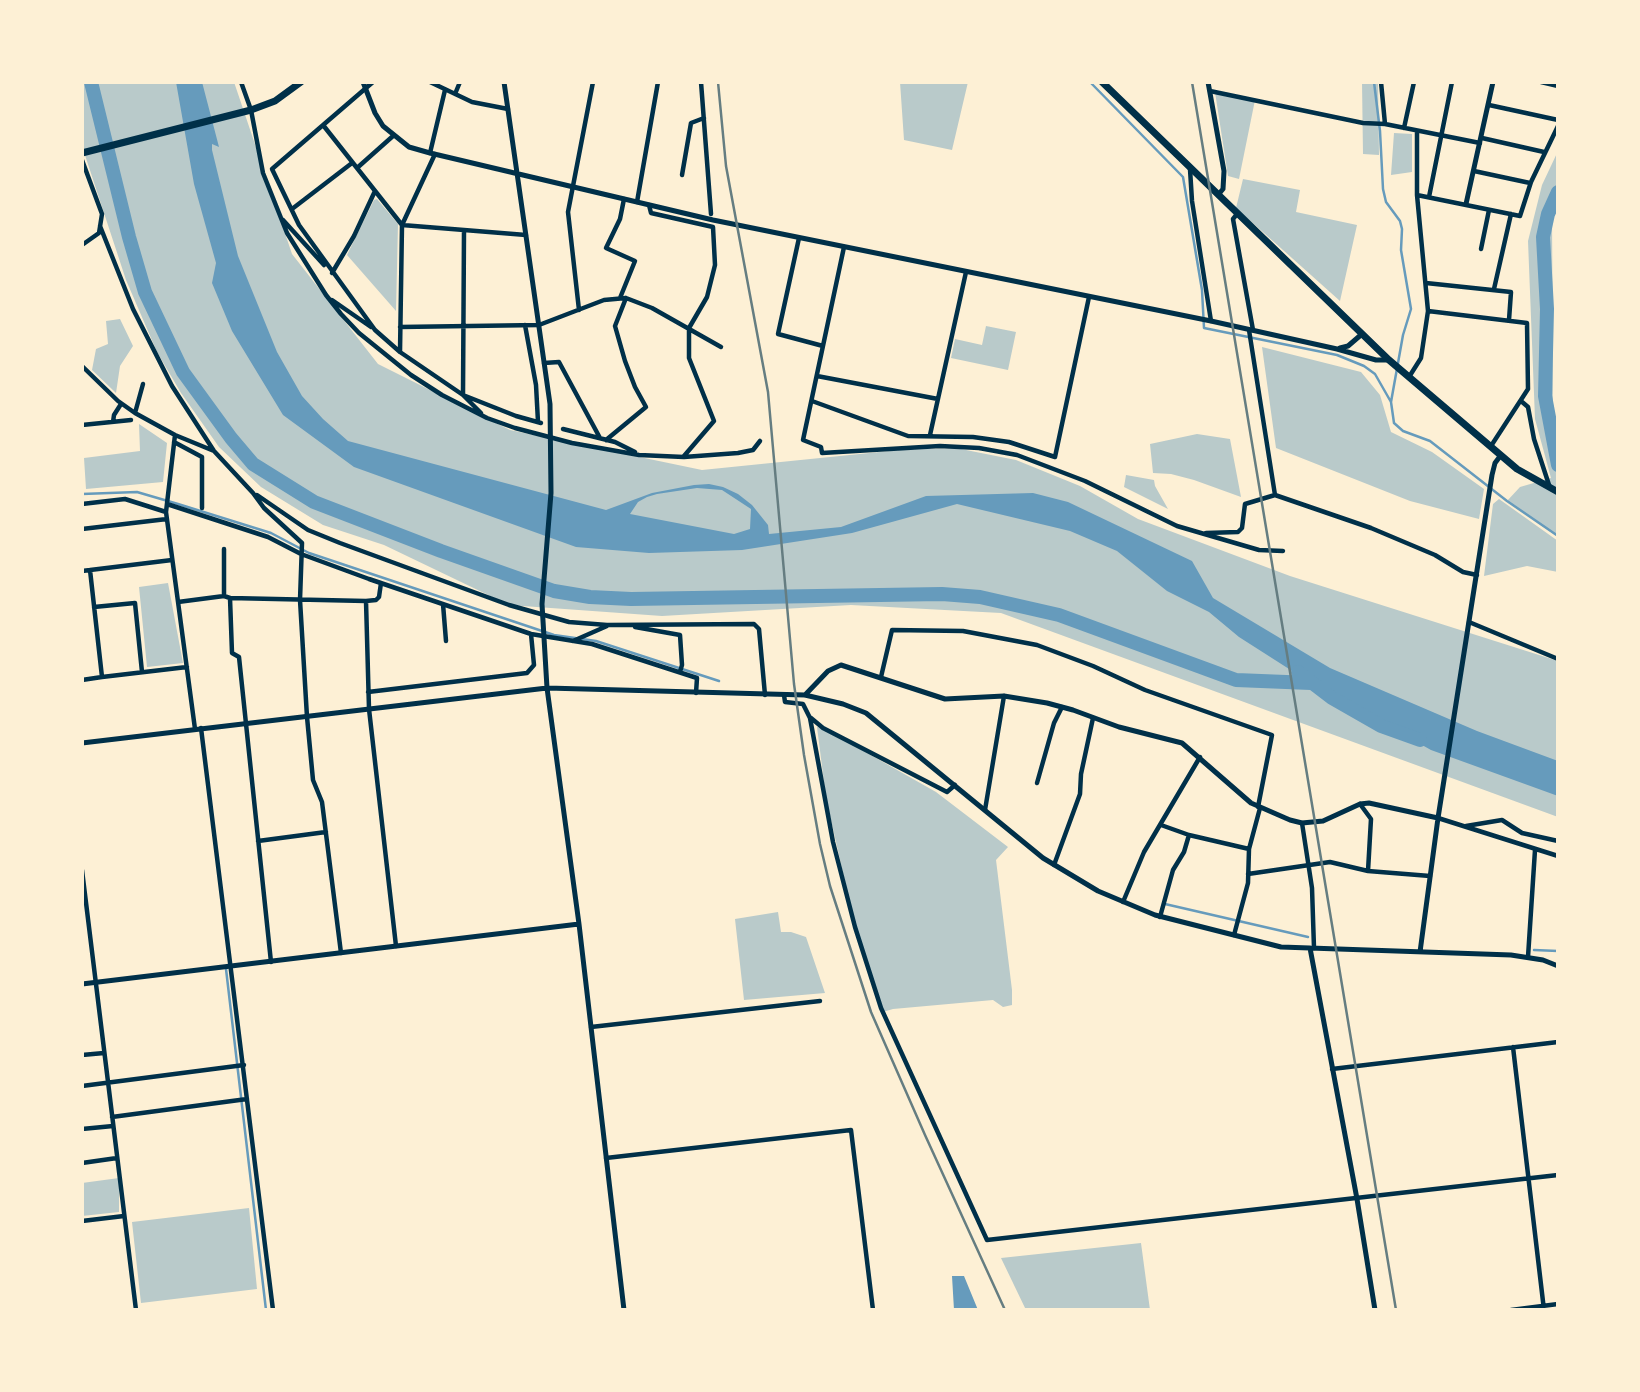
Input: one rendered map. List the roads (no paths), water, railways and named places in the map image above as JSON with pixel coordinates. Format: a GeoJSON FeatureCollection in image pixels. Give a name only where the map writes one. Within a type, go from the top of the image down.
{"type":"FeatureCollection","features":[{"type":"Feature","properties":{"kind":"main road"},"geometry":{"type":"LineString","coordinates":[[83,155],[251,110],[275,101],[301,82]]}},
{"type":"Feature","properties":{"kind":"main road"},"geometry":{"type":"LineString","coordinates":[[1102,82],[1389,360],[1517,469],[1554,490]]}},
{"type":"Feature","properties":{"kind":"street"},"geometry":{"type":"LineString","coordinates":[[241,82],[251,110],[263,173],[280,217],[326,295],[359,333],[442,395],[487,418],[551,439],[639,455],[684,457],[738,453],[753,450],[761,441]]}},
{"type":"Feature","properties":{"kind":"street"},"geometry":{"type":"LineString","coordinates":[[373,82],[364,85],[272,169],[299,225],[375,330]]}},
{"type":"Feature","properties":{"kind":"street"},"geometry":{"type":"LineString","coordinates":[[430,82],[472,102],[508,109]]}},
{"type":"Feature","properties":{"kind":"street"},"geometry":{"type":"LineString","coordinates":[[455,94],[460,82]]}},
{"type":"Feature","properties":{"kind":"street"},"geometry":{"type":"LineString","coordinates":[[504,82],[544,363],[551,439],[551,493],[543,584],[543,644],[547,688],[579,924],[624,1310]]}},
{"type":"Feature","properties":{"kind":"street"},"geometry":{"type":"LineString","coordinates":[[579,310],[567,220],[593,82]]}},
{"type":"Feature","properties":{"kind":"street"},"geometry":{"type":"LineString","coordinates":[[637,202],[659,82]]}},
{"type":"Feature","properties":{"kind":"street"},"geometry":{"type":"LineString","coordinates":[[701,82],[711,214]]}},
{"type":"Feature","properties":{"kind":"street"},"geometry":{"type":"LineString","coordinates":[[1208,82],[1224,171],[1223,189],[1218,195]]}},
{"type":"Feature","properties":{"kind":"street"},"geometry":{"type":"LineString","coordinates":[[1381,82],[1385,124]]}},
{"type":"Feature","properties":{"kind":"street"},"geometry":{"type":"LineString","coordinates":[[1404,128],[1414,82]]}},
{"type":"Feature","properties":{"kind":"street"},"geometry":{"type":"LineString","coordinates":[[1429,197],[1452,82]]}},
{"type":"Feature","properties":{"kind":"street"},"geometry":{"type":"LineString","coordinates":[[1466,204],[1493,82]]}},
{"type":"Feature","properties":{"kind":"street"},"geometry":{"type":"LineString","coordinates":[[1541,82],[1558,86]]}},
{"type":"Feature","properties":{"kind":"street"},"geometry":{"type":"LineString","coordinates":[[364,85],[374,113],[383,126],[409,147],[432,154],[799,238],[1211,321],[1376,360],[1389,360]]}},
{"type":"Feature","properties":{"kind":"street"},"geometry":{"type":"LineString","coordinates":[[400,352],[402,225],[432,154],[445,90]]}},
{"type":"Feature","properties":{"kind":"street"},"geometry":{"type":"LineString","coordinates":[[1210,91],[1363,123],[1385,124],[1544,152]]}},
{"type":"Feature","properties":{"kind":"street"},"geometry":{"type":"LineString","coordinates":[[1489,105],[1558,120]]}},
{"type":"Feature","properties":{"kind":"street"},"geometry":{"type":"LineString","coordinates":[[682,176],[691,123],[704,118]]}},
{"type":"Feature","properties":{"kind":"street"},"geometry":{"type":"LineString","coordinates":[[323,125],[402,225],[526,235]]}},
{"type":"Feature","properties":{"kind":"street"},"geometry":{"type":"LineString","coordinates":[[1417,195],[1520,216],[1530,183],[1558,126]]}},
{"type":"Feature","properties":{"kind":"street"},"geometry":{"type":"LineString","coordinates":[[1409,377],[1421,358],[1428,311],[1417,195],[1417,131]]}},
{"type":"Feature","properties":{"kind":"street"},"geometry":{"type":"LineString","coordinates":[[357,168],[393,136]]}},
{"type":"Feature","properties":{"kind":"street"},"geometry":{"type":"LineString","coordinates":[[82,245],[99,233],[102,214],[83,155]]}},
{"type":"Feature","properties":{"kind":"street"},"geometry":{"type":"LineString","coordinates":[[292,209],[352,163]]}},
{"type":"Feature","properties":{"kind":"street"},"geometry":{"type":"LineString","coordinates":[[1190,169],[1192,201],[1211,321]]}},
{"type":"Feature","properties":{"kind":"street"},"geometry":{"type":"LineString","coordinates":[[1474,172],[1530,183]]}},
{"type":"Feature","properties":{"kind":"street"},"geometry":{"type":"LineString","coordinates":[[332,273],[354,236],[375,191]]}},
{"type":"Feature","properties":{"kind":"street"},"geometry":{"type":"LineString","coordinates":[[603,439],[646,407],[625,361],[615,326],[635,261],[606,248],[620,219],[624,199]]}},
{"type":"Feature","properties":{"kind":"street"},"geometry":{"type":"LineString","coordinates":[[649,205],[651,213],[713,228],[715,265],[706,297],[689,328],[689,358],[714,421],[684,457]]}},
{"type":"Feature","properties":{"kind":"street"},"geometry":{"type":"LineString","coordinates":[[1481,249],[1489,210]]}},
{"type":"Feature","properties":{"kind":"street"},"geometry":{"type":"LineString","coordinates":[[1237,214],[1233,219],[1275,495]]}},
{"type":"Feature","properties":{"kind":"street"},"geometry":{"type":"LineString","coordinates":[[1494,289],[1511,214]]}},
{"type":"Feature","properties":{"kind":"street"},"geometry":{"type":"LineString","coordinates":[[280,217],[332,273]]}},
{"type":"Feature","properties":{"kind":"street"},"geometry":{"type":"LineString","coordinates":[[100,226],[134,309],[172,386],[215,451],[264,508],[302,542],[300,600],[313,780],[322,802],[341,953]]}},
{"type":"Feature","properties":{"kind":"street"},"geometry":{"type":"LineString","coordinates":[[464,230],[463,395],[487,418]]}},
{"type":"Feature","properties":{"kind":"street"},"geometry":{"type":"LineString","coordinates":[[799,238],[778,334],[823,346]]}},
{"type":"Feature","properties":{"kind":"street"},"geometry":{"type":"LineString","coordinates":[[844,247],[803,440],[821,447],[822,453],[940,446],[979,447],[1017,455],[1057,469],[1177,526],[1259,550],[1283,551]]}},
{"type":"Feature","properties":{"kind":"street"},"geometry":{"type":"LineString","coordinates":[[930,435],[966,272]]}},
{"type":"Feature","properties":{"kind":"street"},"geometry":{"type":"LineString","coordinates":[[1426,283],[1511,292],[1509,320]]}},
{"type":"Feature","properties":{"kind":"street"},"geometry":{"type":"LineString","coordinates":[[326,295],[375,330],[400,352],[463,395],[539,423],[536,385],[525,325]]}},
{"type":"Feature","properties":{"kind":"street"},"geometry":{"type":"LineString","coordinates":[[812,401],[908,436],[973,437],[1009,442],[1055,457],[1089,297]]}},
{"type":"Feature","properties":{"kind":"street"},"geometry":{"type":"LineString","coordinates":[[400,327],[538,325],[604,300],[623,298],[652,308],[721,347]]}},
{"type":"Feature","properties":{"kind":"street"},"geometry":{"type":"LineString","coordinates":[[1428,311],[1528,323],[1528,389],[1491,446]]}},
{"type":"Feature","properties":{"kind":"street"},"geometry":{"type":"LineString","coordinates":[[1336,349],[1348,346],[1362,334]]}},
{"type":"Feature","properties":{"kind":"street"},"geometry":{"type":"LineString","coordinates":[[544,363],[559,362],[603,439]]}},
{"type":"Feature","properties":{"kind":"street"},"geometry":{"type":"LineString","coordinates":[[82,366],[121,404],[135,413],[175,435],[215,451]]}},
{"type":"Feature","properties":{"kind":"street"},"geometry":{"type":"LineString","coordinates":[[817,376],[938,399]]}},
{"type":"Feature","properties":{"kind":"street"},"geometry":{"type":"LineString","coordinates":[[135,413],[143,384]]}},
{"type":"Feature","properties":{"kind":"street"},"geometry":{"type":"LineString","coordinates":[[1521,401],[1528,407],[1534,439],[1554,490]]}},
{"type":"Feature","properties":{"kind":"street"},"geometry":{"type":"LineString","coordinates":[[113,422],[121,404]]}},
{"type":"Feature","properties":{"kind":"street"},"geometry":{"type":"LineString","coordinates":[[82,425],[131,420]]}},
{"type":"Feature","properties":{"kind":"street"},"geometry":{"type":"LineString","coordinates":[[563,429],[603,439],[639,455]]}},
{"type":"Feature","properties":{"kind":"street"},"geometry":{"type":"LineString","coordinates":[[175,435],[166,512],[230,967],[273,1310]]}},
{"type":"Feature","properties":{"kind":"street"},"geometry":{"type":"LineString","coordinates":[[174,442],[202,457],[202,508]]}},
{"type":"Feature","properties":{"kind":"street"},"geometry":{"type":"LineString","coordinates":[[1419,952],[1492,475],[1495,463],[1501,455]]}},
{"type":"Feature","properties":{"kind":"street"},"geometry":{"type":"LineString","coordinates":[[253,493],[308,530],[509,605],[569,622],[607,625],[754,625],[759,629],[765,695]]}},
{"type":"Feature","properties":{"kind":"street"},"geometry":{"type":"LineString","coordinates":[[1196,532],[1238,532],[1242,528],[1245,503],[1275,495],[1371,528],[1435,555],[1463,572],[1477,575]]}},
{"type":"Feature","properties":{"kind":"street"},"geometry":{"type":"LineString","coordinates":[[82,504],[125,499],[166,512]]}},
{"type":"Feature","properties":{"kind":"street"},"geometry":{"type":"LineString","coordinates":[[167,504],[268,537],[301,554],[531,634],[592,644],[697,678],[696,693]]}},
{"type":"Feature","properties":{"kind":"street"},"geometry":{"type":"LineString","coordinates":[[82,529],[167,519]]}},
{"type":"Feature","properties":{"kind":"street"},"geometry":{"type":"LineString","coordinates":[[224,549],[232,653],[239,657],[271,962]]}},
{"type":"Feature","properties":{"kind":"street"},"geometry":{"type":"LineString","coordinates":[[82,571],[172,559]]}},
{"type":"Feature","properties":{"kind":"street"},"geometry":{"type":"LineString","coordinates":[[90,570],[102,677]]}},
{"type":"Feature","properties":{"kind":"street"},"geometry":{"type":"LineString","coordinates":[[178,602],[227,597],[366,601],[379,597],[381,583]]}},
{"type":"Feature","properties":{"kind":"street"},"geometry":{"type":"LineString","coordinates":[[366,601],[369,709],[396,946]]}},
{"type":"Feature","properties":{"kind":"street"},"geometry":{"type":"LineString","coordinates":[[94,607],[135,603],[142,672]]}},
{"type":"Feature","properties":{"kind":"street"},"geometry":{"type":"LineString","coordinates":[[443,604],[446,641]]}},
{"type":"Feature","properties":{"kind":"street"},"geometry":{"type":"LineString","coordinates":[[572,641],[607,625]]}},
{"type":"Feature","properties":{"kind":"street"},"geometry":{"type":"LineString","coordinates":[[624,625],[680,635],[680,672]]}},
{"type":"Feature","properties":{"kind":"street"},"geometry":{"type":"LineString","coordinates":[[1468,626],[1558,659]]}},
{"type":"Feature","properties":{"kind":"street"},"geometry":{"type":"LineString","coordinates":[[881,677],[892,630],[963,631],[1037,645],[1093,666],[1145,690],[1272,735],[1249,849],[1248,874],[1234,936]]}},
{"type":"Feature","properties":{"kind":"street"},"geometry":{"type":"LineString","coordinates":[[368,692],[527,673],[534,665],[531,634]]}},
{"type":"Feature","properties":{"kind":"street"},"geometry":{"type":"LineString","coordinates":[[806,695],[834,667],[848,666],[945,699],[1004,696],[1062,707],[1119,727],[1182,743],[1259,807],[1303,823],[1323,821],[1360,804],[1378,804],[1438,818],[1558,856]]}},
{"type":"Feature","properties":{"kind":"street"},"geometry":{"type":"LineString","coordinates":[[82,680],[187,667]]}},
{"type":"Feature","properties":{"kind":"street"},"geometry":{"type":"LineString","coordinates":[[82,743],[547,688],[806,695],[866,713],[1054,865],[1089,887],[1160,917],[1264,944],[1528,957],[1558,966]]}},
{"type":"Feature","properties":{"kind":"street"},"geometry":{"type":"LineString","coordinates":[[784,695],[785,702],[803,704],[810,718],[833,842],[855,927],[881,1008],[987,1240],[1558,1175]]}},
{"type":"Feature","properties":{"kind":"street"},"geometry":{"type":"LineString","coordinates":[[985,811],[1004,696]]}},
{"type":"Feature","properties":{"kind":"street"},"geometry":{"type":"LineString","coordinates":[[1037,783],[1054,723],[1062,707]]}},
{"type":"Feature","properties":{"kind":"street"},"geometry":{"type":"LineString","coordinates":[[810,718],[823,728],[947,792],[955,785]]}},
{"type":"Feature","properties":{"kind":"street"},"geometry":{"type":"LineString","coordinates":[[1054,865],[1080,794],[1080,774],[1093,718]]}},
{"type":"Feature","properties":{"kind":"street"},"geometry":{"type":"LineString","coordinates":[[1122,902],[1144,852],[1200,757]]}},
{"type":"Feature","properties":{"kind":"street"},"geometry":{"type":"LineString","coordinates":[[1360,804],[1371,819],[1368,871]]}},
{"type":"Feature","properties":{"kind":"street"},"geometry":{"type":"LineString","coordinates":[[1465,827],[1502,820],[1522,833],[1558,841]]}},
{"type":"Feature","properties":{"kind":"street"},"geometry":{"type":"LineString","coordinates":[[1303,823],[1312,888],[1312,948],[1375,1310]]}},
{"type":"Feature","properties":{"kind":"street"},"geometry":{"type":"LineString","coordinates":[[1161,825],[1189,835],[1249,849]]}},
{"type":"Feature","properties":{"kind":"street"},"geometry":{"type":"LineString","coordinates":[[258,841],[326,832]]}},
{"type":"Feature","properties":{"kind":"street"},"geometry":{"type":"LineString","coordinates":[[1160,917],[1173,870],[1184,852],[1189,835]]}},
{"type":"Feature","properties":{"kind":"street"},"geometry":{"type":"LineString","coordinates":[[1528,957],[1535,850]]}},
{"type":"Feature","properties":{"kind":"street"},"geometry":{"type":"LineString","coordinates":[[1248,874],[1308,863],[1330,862],[1368,871],[1430,876]]}},
{"type":"Feature","properties":{"kind":"street"},"geometry":{"type":"LineString","coordinates":[[82,870],[136,1310]]}},
{"type":"Feature","properties":{"kind":"street"},"geometry":{"type":"LineString","coordinates":[[82,984],[579,924]]}},
{"type":"Feature","properties":{"kind":"street"},"geometry":{"type":"LineString","coordinates":[[82,944],[91,943]]}},
{"type":"Feature","properties":{"kind":"street"},"geometry":{"type":"LineString","coordinates":[[590,1027],[820,1001]]}},
{"type":"Feature","properties":{"kind":"street"},"geometry":{"type":"LineString","coordinates":[[1331,1069],[1558,1042]]}},
{"type":"Feature","properties":{"kind":"street"},"geometry":{"type":"LineString","coordinates":[[1513,1046],[1544,1308]]}},
{"type":"Feature","properties":{"kind":"street"},"geometry":{"type":"LineString","coordinates":[[82,1055],[104,1053]]}},
{"type":"Feature","properties":{"kind":"street"},"geometry":{"type":"LineString","coordinates":[[82,1086],[242,1065]]}},
{"type":"Feature","properties":{"kind":"street"},"geometry":{"type":"LineString","coordinates":[[112,1117],[246,1100]]}},
{"type":"Feature","properties":{"kind":"street"},"geometry":{"type":"LineString","coordinates":[[82,1129],[113,1126]]}},
{"type":"Feature","properties":{"kind":"street"},"geometry":{"type":"LineString","coordinates":[[606,1158],[851,1130],[873,1310]]}},
{"type":"Feature","properties":{"kind":"street"},"geometry":{"type":"LineString","coordinates":[[82,1163],[117,1158]]}},
{"type":"Feature","properties":{"kind":"street"},"geometry":{"type":"LineString","coordinates":[[82,1221],[124,1216]]}},
{"type":"Feature","properties":{"kind":"street"},"geometry":{"type":"LineString","coordinates":[[1511,1310],[1544,1308],[1558,1304]]}},
{"type":"Feature","properties":{"kind":"water"},"geometry":{"type":"Polygon","coordinates":[[[176,82],[202,82],[219,147],[212,144],[212,150],[238,256],[277,352],[302,396],[348,441],[606,510],[652,493],[694,485],[723,487],[752,505],[768,525],[769,534],[841,527],[926,496],[1033,493],[1068,502],[1192,561],[1213,598],[1330,668],[1477,731],[1558,761],[1558,796],[1431,750],[1311,683],[1239,637],[1209,612],[1167,591],[1117,551],[1070,531],[957,504],[852,533],[742,550],[649,553],[576,547],[354,467],[283,415],[232,331],[212,283],[216,263],[194,184],[176,82]],[[697,488],[657,494],[638,502],[630,514],[734,534],[750,529],[751,509],[722,490],[697,488]]]}},
{"type":"Feature","properties":{"kind":"water"},"geometry":{"type":"Polygon","coordinates":[[[952,1276],[964,1276],[978,1310],[954,1310],[952,1276]]]}},
{"type":"Feature","properties":{"kind":"waterway"},"geometry":{"type":"LineString","coordinates":[[91,82],[145,292],[183,372],[253,464],[314,502],[554,591],[590,597],[631,599],[942,594],[980,597],[1059,615],[1236,680],[1311,683]]}},
{"type":"Feature","properties":{"kind":"waterway"},"geometry":{"type":"LineString","coordinates":[[1090,82],[1183,177],[1202,290],[1204,328],[1337,355],[1364,366],[1375,374],[1391,402]]}},
{"type":"Feature","properties":{"kind":"waterway"},"geometry":{"type":"LineString","coordinates":[[1374,82],[1383,189],[1386,202],[1400,221],[1402,229],[1401,250],[1411,309],[1403,335],[1391,402],[1394,423],[1403,431],[1430,441],[1507,501],[1558,536]]}},
{"type":"Feature","properties":{"kind":"waterway"},"geometry":{"type":"LineString","coordinates":[[1558,192],[1548,214],[1543,237],[1547,309],[1545,396],[1558,465]]}},
{"type":"Feature","properties":{"kind":"waterway"},"geometry":{"type":"LineString","coordinates":[[82,494],[137,492],[178,504],[271,533],[309,553],[554,635],[596,641],[719,681]]}},
{"type":"Feature","properties":{"kind":"waterway"},"geometry":{"type":"LineString","coordinates":[[1298,672],[1332,698],[1381,726],[1420,740]]}},
{"type":"Feature","properties":{"kind":"waterway"},"geometry":{"type":"LineString","coordinates":[[1165,904],[1308,937]]}},
{"type":"Feature","properties":{"kind":"waterway"},"geometry":{"type":"LineString","coordinates":[[1534,950],[1558,951]]}},
{"type":"Feature","properties":{"kind":"waterway"},"geometry":{"type":"LineString","coordinates":[[226,969],[266,1310]]}},
{"type":"Feature","properties":{"kind":"railway"},"geometry":{"type":"LineString","coordinates":[[718,82],[726,166],[768,392],[794,684],[820,844],[830,886],[871,1012],[1005,1310]]}},
{"type":"Feature","properties":{"kind":"railway"},"geometry":{"type":"LineString","coordinates":[[1192,82],[1396,1310]]}}]}
